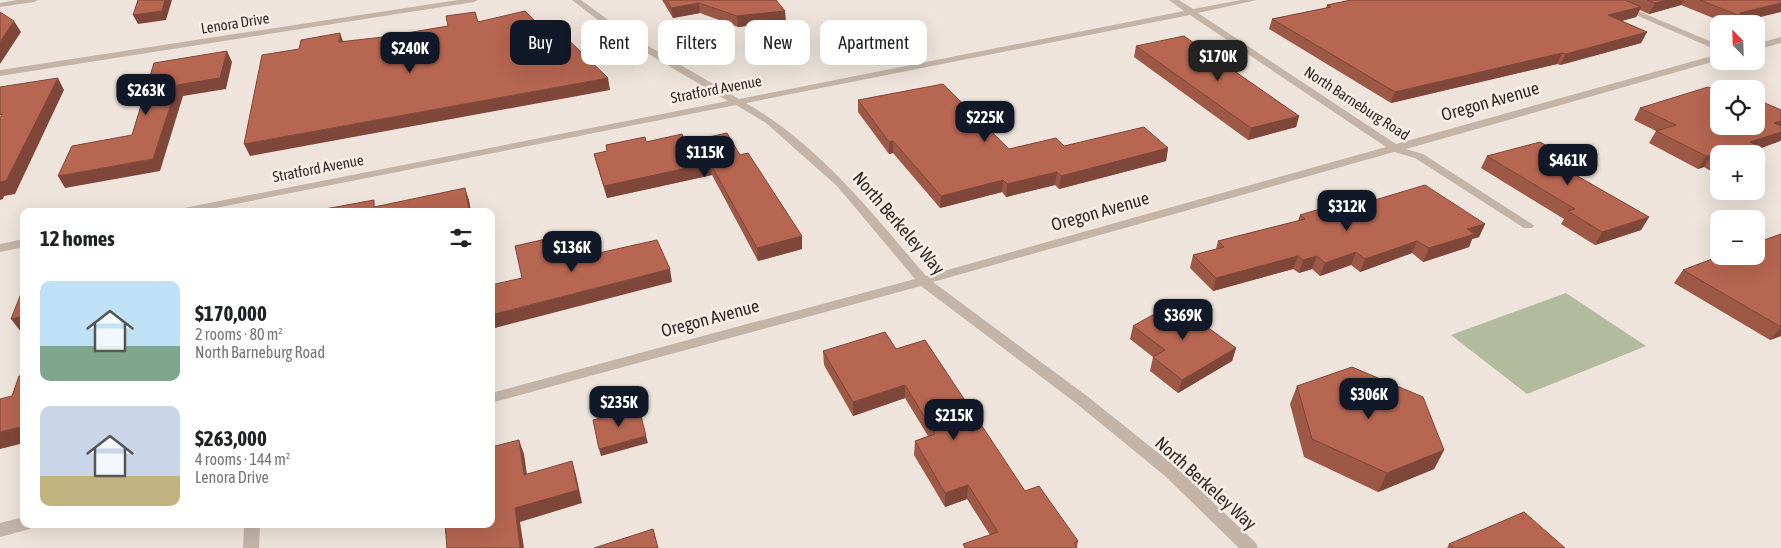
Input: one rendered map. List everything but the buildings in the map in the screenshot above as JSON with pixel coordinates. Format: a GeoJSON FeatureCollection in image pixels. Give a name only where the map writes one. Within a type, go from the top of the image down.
{"type":"FeatureCollection","features":[{"type":"Feature","properties":{"kind":"street"},"geometry":{"type":"LineString","coordinates":[[0,4],[34,0]]}},
{"type":"Feature","properties":{"kind":"street","name":"Lenora Drive"},"geometry":{"type":"LineString","coordinates":[[0,73],[474,0]]}},
{"type":"Feature","properties":{"kind":"street","name":"North Berkeley Way"},"geometry":{"type":"LineString","coordinates":[[576,0],[623,35],[770,121],[841,184],[922,281],[1082,400],[1172,472],[1250,548]]}},
{"type":"Feature","properties":{"kind":"street","name":"North Barneburg Road"},"geometry":{"type":"LineString","coordinates":[[1173,0],[1396,149],[1419,156],[1528,226]]}},
{"type":"Feature","properties":{"kind":"street","name":"Stratford Avenue"},"geometry":{"type":"LineString","coordinates":[[199,208],[1254,0]]}},
{"type":"Feature","properties":{"kind":"street"},"geometry":{"type":"LineString","coordinates":[[1605,0],[1710,44]]}},
{"type":"Feature","properties":{"kind":"street"},"geometry":{"type":"LineString","coordinates":[[1765,44],[1781,40]]}},
{"type":"Feature","properties":{"kind":"street","name":"Oregon Avenue"},"geometry":{"type":"LineString","coordinates":[[495,397],[922,281],[1710,60]]}},
{"type":"Feature","properties":{"kind":"street"},"geometry":{"type":"LineString","coordinates":[[0,248],[20,244]]}},
{"type":"Feature","properties":{"kind":"street"},"geometry":{"type":"LineString","coordinates":[[0,530],[20,525]]}},
{"type":"Feature","properties":{"kind":"street"},"geometry":{"type":"LineString","coordinates":[[251,548],[252,528]]}},
{"type":"Feature","properties":{"kind":"green space"},"geometry":{"type":"Polygon","coordinates":[[[1566,293],[1646,346],[1527,394],[1451,335],[1566,293]]]}}]}
